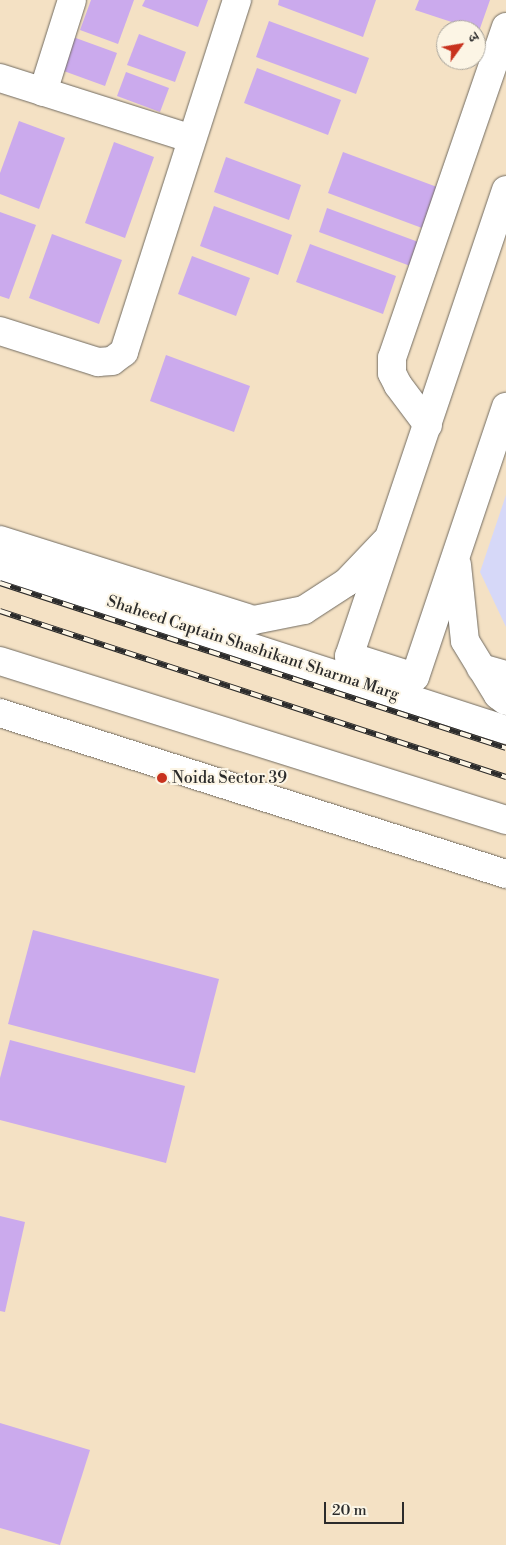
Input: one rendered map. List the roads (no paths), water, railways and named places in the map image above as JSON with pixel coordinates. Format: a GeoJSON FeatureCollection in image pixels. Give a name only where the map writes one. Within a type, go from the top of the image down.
{"type":"FeatureCollection","features":[{"type":"Feature","properties":{"kind":"main road"},"geometry":{"type":"LineString","coordinates":[[43,92],[72,0]]}},
{"type":"Feature","properties":{"kind":"main road"},"geometry":{"type":"LineString","coordinates":[[0,331],[98,362],[112,361],[124,352],[238,0]]}},
{"type":"Feature","properties":{"kind":"main road"},"geometry":{"type":"LineString","coordinates":[[428,425],[398,385],[392,373],[392,358],[506,27]]}},
{"type":"Feature","properties":{"kind":"main road"},"geometry":{"type":"LineString","coordinates":[[0,78],[192,139]]}},
{"type":"Feature","properties":{"kind":"main road"},"geometry":{"type":"LineString","coordinates":[[506,190],[349,656],[415,677],[506,407]]}},
{"type":"Feature","properties":{"kind":"main road"},"geometry":{"type":"LineString","coordinates":[[175,622],[254,620],[304,610],[347,582],[391,536]]}},
{"type":"Feature","properties":{"kind":"main road"},"geometry":{"type":"LineString","coordinates":[[0,540],[254,620]]}},
{"type":"Feature","properties":{"kind":"main road"},"geometry":{"type":"LineString","coordinates":[[456,556],[465,642],[494,671],[498,695],[506,701]]}},
{"type":"Feature","properties":{"kind":"main road","name":"Shaheed Captain Shashikant Sharma Marg"},"geometry":{"type":"LineString","coordinates":[[0,566],[506,730]]}},
{"type":"Feature","properties":{"kind":"main road"},"geometry":{"type":"LineString","coordinates":[[0,661],[506,820]]}},
{"type":"Feature","properties":{"kind":"main road"},"geometry":{"type":"LineString","coordinates":[[0,713],[506,874]]}},
{"type":"Feature","properties":{"kind":"railway"},"geometry":{"type":"LineString","coordinates":[[0,583],[506,748]]}},
{"type":"Feature","properties":{"kind":"railway"},"geometry":{"type":"LineString","coordinates":[[0,611],[506,777]]}},
{"type":"Feature","properties":{"kind":"place","name":"Noida Sector 39"},"geometry":{"type":"Point","coordinates":[162,778]}}]}
